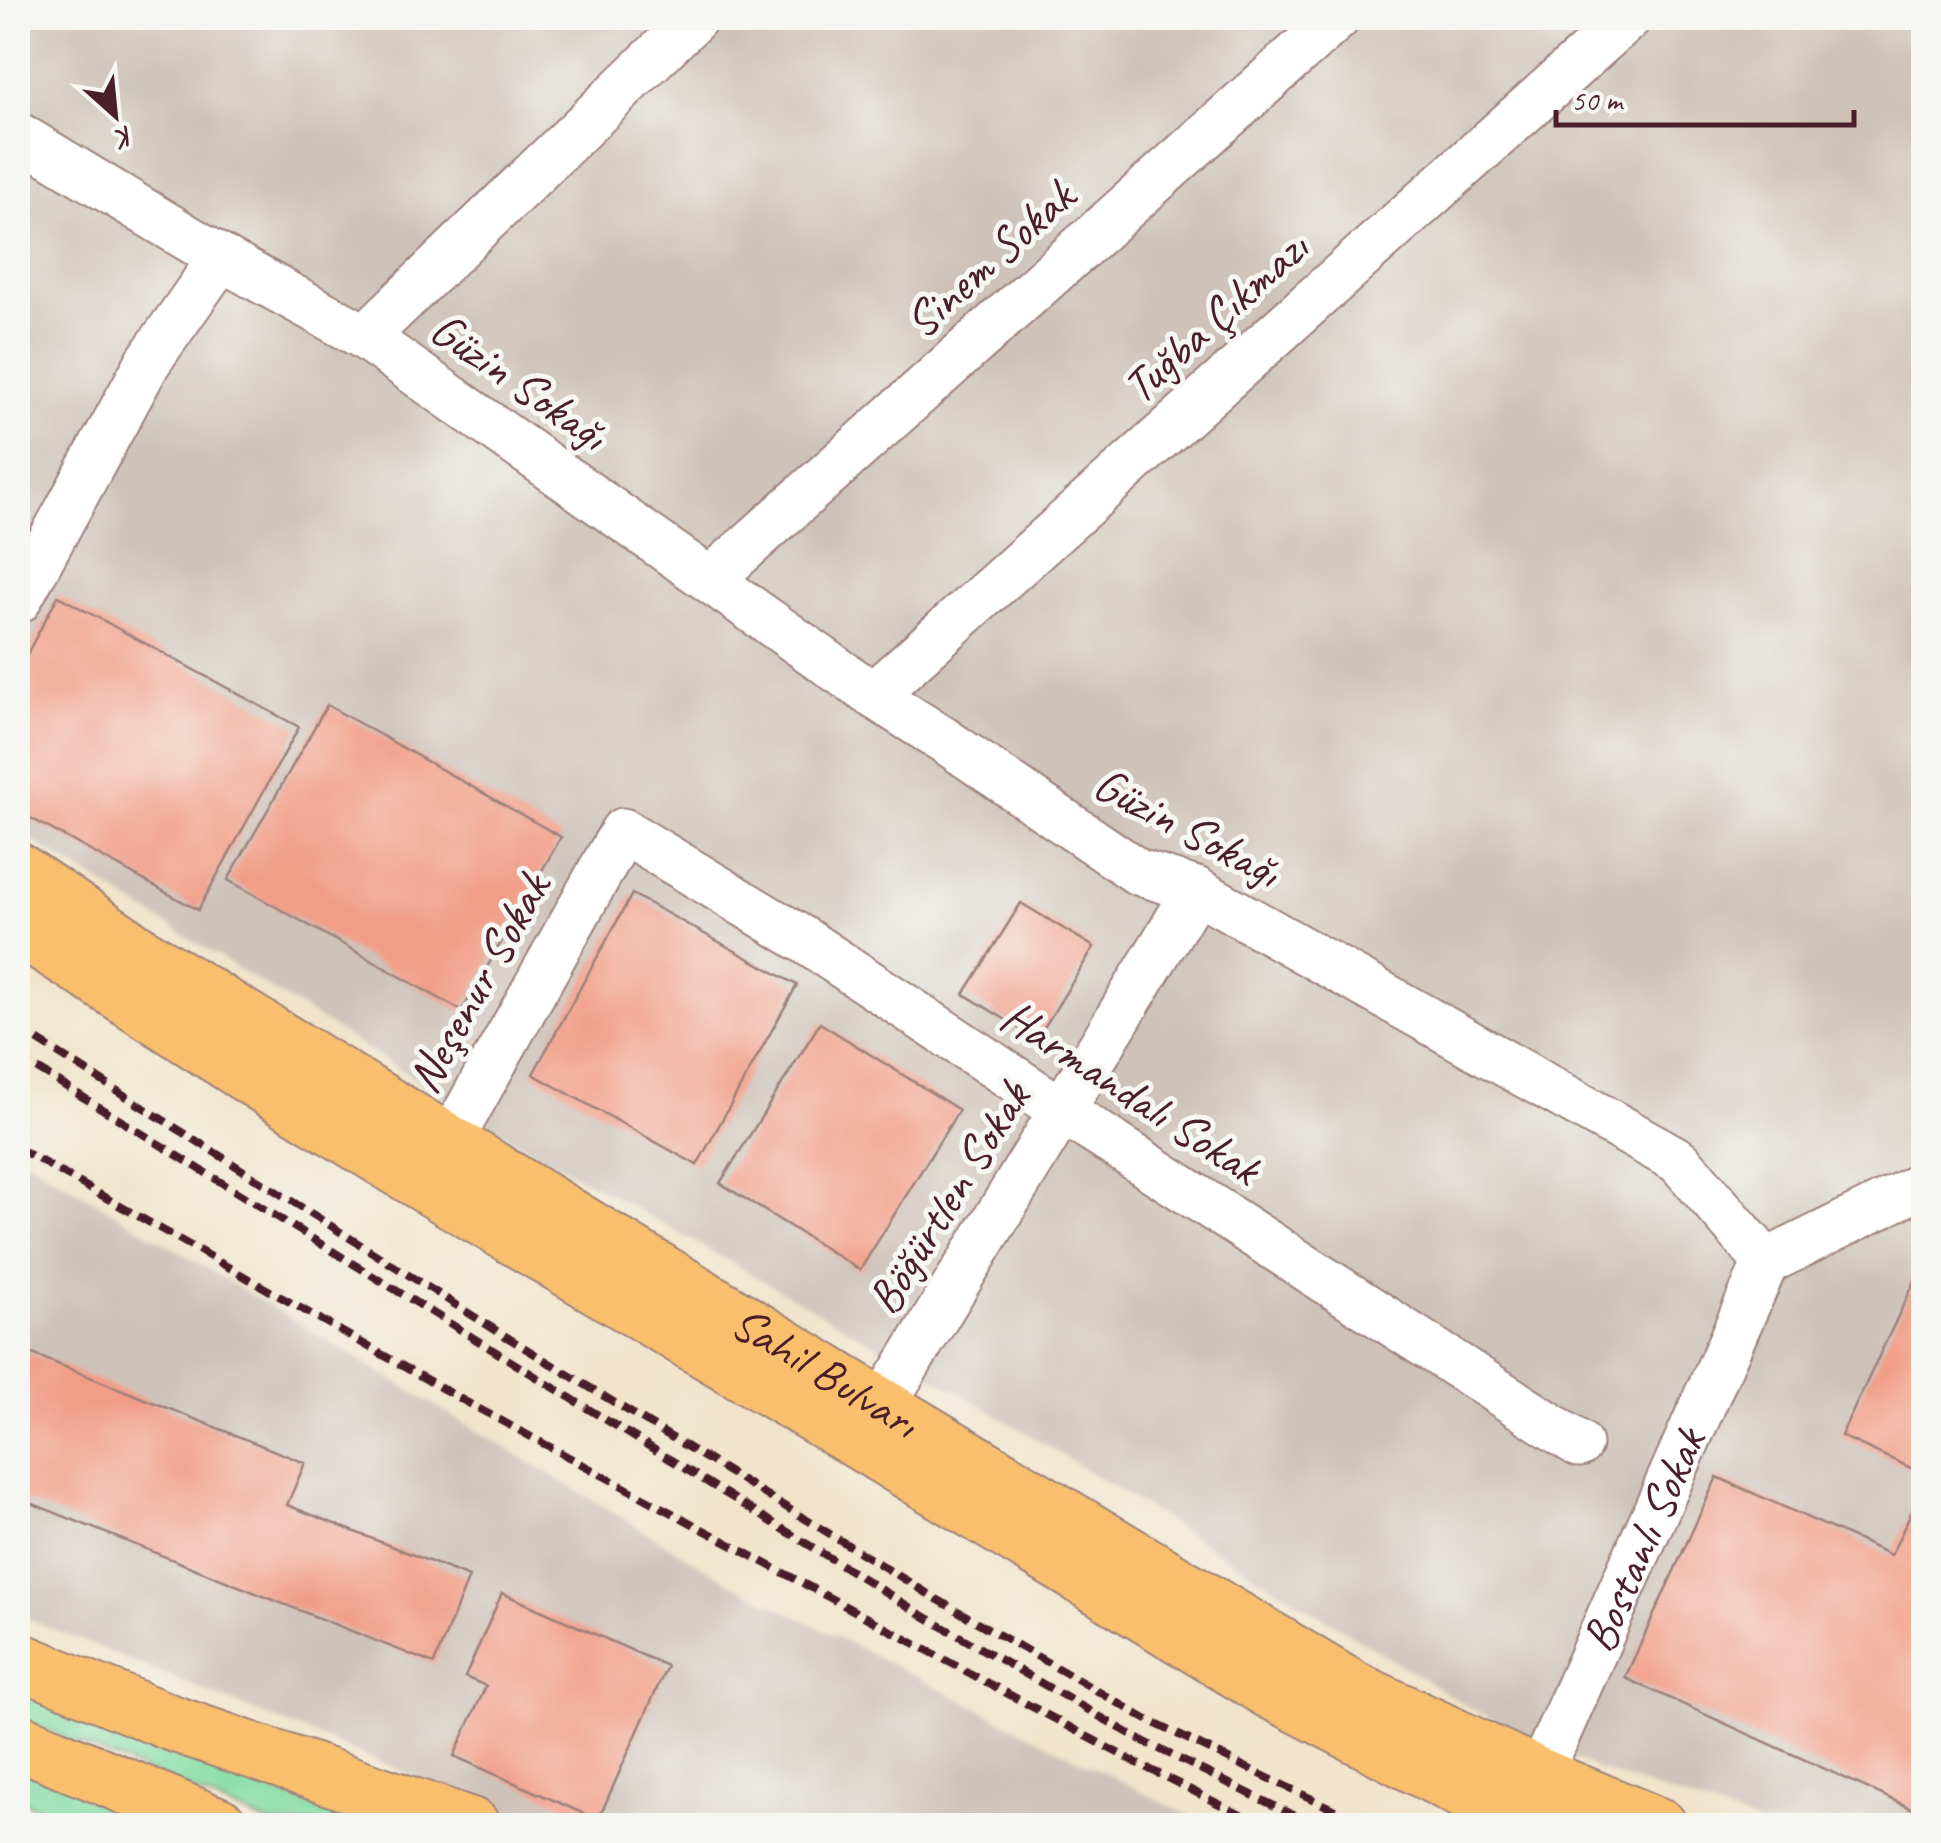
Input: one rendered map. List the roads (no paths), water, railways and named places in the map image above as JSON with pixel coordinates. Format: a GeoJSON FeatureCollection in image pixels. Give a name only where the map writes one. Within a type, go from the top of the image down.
{"type":"FeatureCollection","features":[{"type":"Feature","properties":{"kind":"highway","name":"Sahil Bulvarı"},"geometry":{"type":"LineString","coordinates":[[18,872],[438,1164],[871,1424],[1353,1689],[1530,1806],[1659,1826]]}},
{"type":"Feature","properties":{"kind":"highway","name":"Sahil Bulvarı"},"geometry":{"type":"LineString","coordinates":[[18,926],[241,1070],[438,1164]]}},
{"type":"Feature","properties":{"kind":"highway"},"geometry":{"type":"LineString","coordinates":[[18,1660],[169,1722],[472,1826]]}},
{"type":"Feature","properties":{"kind":"highway"},"geometry":{"type":"LineString","coordinates":[[18,1741],[220,1826]]}},
{"type":"Feature","properties":{"kind":"street","name":"Güzin Sokağı"},"geometry":{"type":"LineString","coordinates":[[365,337],[695,18]]}},
{"type":"Feature","properties":{"kind":"street","name":"Sinem Sokak"},"geometry":{"type":"LineString","coordinates":[[711,579],[1337,18]]}},
{"type":"Feature","properties":{"kind":"street","name":"Tuğba Çıkmazı"},"geometry":{"type":"LineString","coordinates":[[873,695],[1628,18]]}},
{"type":"Feature","properties":{"kind":"street","name":"Güzin Sokağı"},"geometry":{"type":"LineString","coordinates":[[18,135],[221,258],[365,337],[873,695],[1138,872],[1196,890],[1680,1161],[1766,1262]]}},
{"type":"Feature","properties":{"kind":"street"},"geometry":{"type":"LineString","coordinates":[[18,601],[148,362],[221,258]]}},
{"type":"Feature","properties":{"kind":"street","name":"Harmandalı Sokak"},"geometry":{"type":"LineString","coordinates":[[623,831],[804,940],[1579,1444]]}},
{"type":"Feature","properties":{"kind":"street","name":"Neşenur Sokak"},"geometry":{"type":"LineString","coordinates":[[438,1164],[623,831]]}},
{"type":"Feature","properties":{"kind":"street","name":"Böğürtlen Sokak"},"geometry":{"type":"LineString","coordinates":[[871,1424],[1196,890]]}},
{"type":"Feature","properties":{"kind":"street"},"geometry":{"type":"LineString","coordinates":[[1766,1262],[1924,1184]]}},
{"type":"Feature","properties":{"kind":"street","name":"Bostanlı Sokak"},"geometry":{"type":"LineString","coordinates":[[1530,1806],[1766,1262]]}},
{"type":"Feature","properties":{"kind":"railway"},"geometry":{"type":"LineString","coordinates":[[18,1028],[497,1331],[935,1598],[1148,1720],[1368,1826]]}},
{"type":"Feature","properties":{"kind":"railway"},"geometry":{"type":"LineString","coordinates":[[18,1057],[924,1616],[1139,1739],[1315,1826]]}},
{"type":"Feature","properties":{"kind":"railway"},"geometry":{"type":"LineString","coordinates":[[18,1148],[459,1398],[1129,1759],[1263,1826]]}}]}
